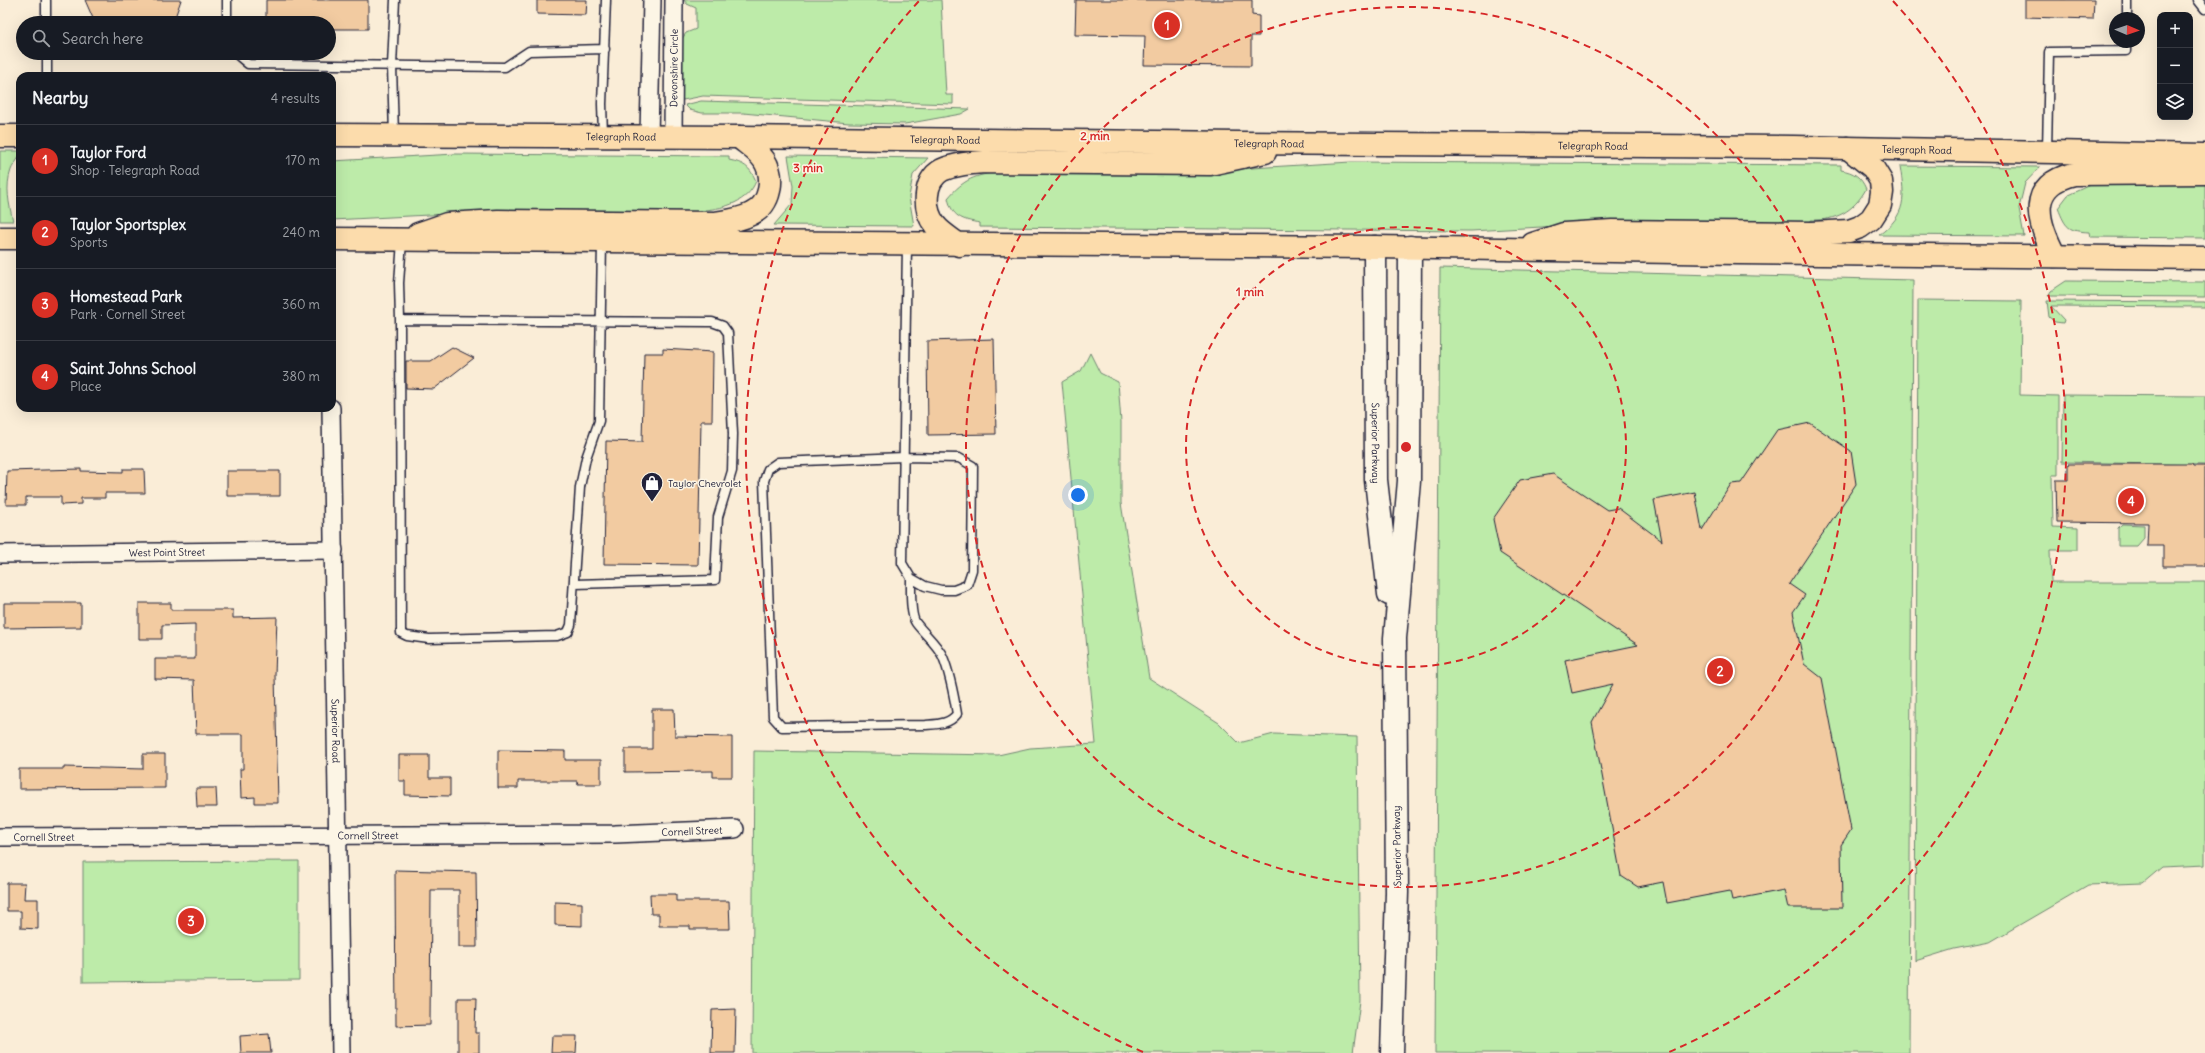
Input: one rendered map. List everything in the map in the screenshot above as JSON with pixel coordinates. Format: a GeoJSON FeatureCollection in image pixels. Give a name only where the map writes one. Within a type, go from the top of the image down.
{"type":"FeatureCollection","features":[{"type":"Feature","properties":{"kind":"main road"},"geometry":{"type":"LineString","coordinates":[[0,136],[16,136]]}},
{"type":"Feature","properties":{"kind":"main road","name":"Telegraph Road"},"geometry":{"type":"LineString","coordinates":[[336,136],[673,136],[1306,144],[1848,148],[2205,155]]}},
{"type":"Feature","properties":{"kind":"main road"},"geometry":{"type":"LineString","coordinates":[[336,147],[394,136]]}},
{"type":"Feature","properties":{"kind":"main road"},"geometry":{"type":"LineString","coordinates":[[402,240],[447,224],[498,221],[715,223],[739,219],[753,214],[763,204],[770,192],[770,175],[764,161],[739,137]]}},
{"type":"Feature","properties":{"kind":"main road"},"geometry":{"type":"LineString","coordinates":[[959,245],[936,226],[929,216],[926,201],[928,191],[934,177],[941,171],[958,165],[985,162],[1210,164],[1306,144]]}},
{"type":"Feature","properties":{"kind":"main road"},"geometry":{"type":"LineString","coordinates":[[1515,249],[1564,234],[1612,231],[1803,233],[1849,231],[1860,227],[1872,219],[1880,205],[1882,192],[1881,181],[1873,168],[1848,148]]}},
{"type":"Feature","properties":{"kind":"main road"},"geometry":{"type":"LineString","coordinates":[[2055,256],[2042,232],[2039,217],[2042,198],[2049,183],[2059,177],[2074,174],[2205,173]]}},
{"type":"Feature","properties":{"kind":"main road"},"geometry":{"type":"LineString","coordinates":[[0,238],[16,238]]}},
{"type":"Feature","properties":{"kind":"main road"},"geometry":{"type":"LineString","coordinates":[[336,239],[602,240],[907,245],[1410,247],[2205,258]]}},
{"type":"Feature","properties":{"kind":"main road","name":"Superior Parkway"},"geometry":{"type":"LineString","coordinates":[[1375,247],[1376,480],[1395,638]]}},
{"type":"Feature","properties":{"kind":"main road","name":"Superior Parkway"},"geometry":{"type":"LineString","coordinates":[[1392,1053],[1397,892],[1395,638],[1409,481],[1410,247]]}},
{"type":"Feature","properties":{"kind":"street"},"geometry":{"type":"LineString","coordinates":[[649,136],[652,0]]}},
{"type":"Feature","properties":{"kind":"street","name":"Devonshire Circle"},"geometry":{"type":"LineString","coordinates":[[673,136],[674,0]]}},
{"type":"Feature","properties":{"kind":"street","name":"Superior Road"},"geometry":{"type":"LineString","coordinates":[[331,412],[341,1053]]}},
{"type":"Feature","properties":{"kind":"street","name":"West Point Street"},"geometry":{"type":"LineString","coordinates":[[0,554],[334,550]]}},
{"type":"Feature","properties":{"kind":"street","name":"Cornell Street"},"geometry":{"type":"LineString","coordinates":[[0,837],[615,834],[735,829]]}},
{"type":"Feature","properties":{"kind":"lane"},"geometry":{"type":"LineString","coordinates":[[46,0],[46,16]]}},
{"type":"Feature","properties":{"kind":"lane"},"geometry":{"type":"LineString","coordinates":[[227,0],[227,16]]}},
{"type":"Feature","properties":{"kind":"lane"},"geometry":{"type":"LineString","coordinates":[[394,136],[392,66],[395,0]]}},
{"type":"Feature","properties":{"kind":"lane"},"geometry":{"type":"LineString","coordinates":[[603,136],[602,104],[606,0]]}},
{"type":"Feature","properties":{"kind":"lane"},"geometry":{"type":"LineString","coordinates":[[2126,12],[2127,0]]}},
{"type":"Feature","properties":{"kind":"lane"},"geometry":{"type":"LineString","coordinates":[[2198,0],[2205,9]]}},
{"type":"Feature","properties":{"kind":"lane"},"geometry":{"type":"LineString","coordinates":[[2047,152],[2049,52],[2126,52],[2126,48]]}},
{"type":"Feature","properties":{"kind":"lane"},"geometry":{"type":"LineString","coordinates":[[243,60],[248,64],[506,67],[529,51],[604,49]]}},
{"type":"Feature","properties":{"kind":"lane"},"geometry":{"type":"LineString","coordinates":[[47,60],[47,72]]}},
{"type":"Feature","properties":{"kind":"lane"},"geometry":{"type":"LineString","coordinates":[[402,240],[399,283],[401,422],[401,633],[407,636],[429,639],[557,636],[568,632],[571,625],[575,584],[580,487],[586,458],[599,421],[602,240]]}},
{"type":"Feature","properties":{"kind":"lane"},"geometry":{"type":"LineString","coordinates":[[907,245],[904,456],[902,563],[911,578],[925,586],[941,590],[954,590],[967,585],[972,570],[973,466],[959,458],[904,456],[778,462],[768,469],[764,481],[772,703],[773,717],[776,722],[782,727],[926,724],[949,722],[953,719],[957,714],[955,701],[943,657],[928,634],[915,622],[911,603],[911,578]]}},
{"type":"Feature","properties":{"kind":"lane"},"geometry":{"type":"LineString","coordinates":[[400,320],[712,322],[723,326],[728,333],[730,342],[732,471],[723,496],[718,518],[715,580],[575,584]]}},
{"type":"Feature","properties":{"kind":"green space"},"geometry":{"type":"Polygon","coordinates":[[[684,0],[941,0],[946,95],[953,95],[953,104],[703,96],[683,100],[681,95],[682,39],[686,33],[696,29],[696,8],[687,4],[684,0]]]}},
{"type":"Feature","properties":{"kind":"green space"},"geometry":{"type":"Polygon","coordinates":[[[701,101],[970,109],[961,114],[905,124],[849,123],[743,113],[702,113],[690,110],[685,105],[701,101]]]}},
{"type":"Feature","properties":{"kind":"green space"},"geometry":{"type":"Polygon","coordinates":[[[0,151],[16,151],[16,161],[12,167],[8,183],[9,202],[13,221],[0,221],[0,151]]]}},
{"type":"Feature","properties":{"kind":"green space"},"geometry":{"type":"Polygon","coordinates":[[[455,154],[729,156],[729,160],[746,166],[756,181],[742,199],[720,208],[705,210],[705,214],[507,211],[336,220],[336,161],[455,154]]]}},
{"type":"Feature","properties":{"kind":"green space"},"geometry":{"type":"Polygon","coordinates":[[[788,156],[928,158],[913,175],[909,197],[914,226],[774,225],[792,204],[793,186],[788,156]]]}},
{"type":"Feature","properties":{"kind":"green space"},"geometry":{"type":"Polygon","coordinates":[[[1351,162],[1841,165],[1841,170],[1850,172],[1856,176],[1862,181],[1866,189],[1850,209],[1828,219],[1811,220],[1810,225],[1612,223],[1471,231],[980,227],[980,223],[963,219],[955,213],[952,210],[948,198],[959,186],[971,179],[1000,172],[1235,169],[1351,162]]]}},
{"type":"Feature","properties":{"kind":"green space"},"geometry":{"type":"Polygon","coordinates":[[[1900,166],[2040,167],[2025,183],[2019,208],[2024,236],[1879,235],[1895,220],[1902,205],[1903,187],[1900,166]]]}},
{"type":"Feature","properties":{"kind":"green space"},"geometry":{"type":"Polygon","coordinates":[[[2205,179],[2205,238],[2090,237],[2089,232],[2076,231],[2069,227],[2063,220],[2058,208],[2068,195],[2090,185],[2205,179]]]}},
{"type":"Feature","properties":{"kind":"green space"},"geometry":{"type":"Polygon","coordinates":[[[1440,268],[1913,280],[1909,1053],[1435,1053],[1440,268]]]}},
{"type":"Feature","properties":{"kind":"green space"},"geometry":{"type":"Polygon","coordinates":[[[2066,281],[2205,282],[2205,297],[2048,296],[2051,291],[2066,281]]]}},
{"type":"Feature","properties":{"kind":"green space"},"geometry":{"type":"Polygon","coordinates":[[[1918,300],[2021,301],[2020,395],[2058,396],[2058,475],[2052,475],[2053,527],[2078,528],[2078,550],[2050,550],[2051,582],[2205,582],[2205,865],[2162,867],[2143,883],[2088,885],[1990,942],[1954,949],[1915,961],[1918,300]]]}},
{"type":"Feature","properties":{"kind":"green space"},"geometry":{"type":"Polygon","coordinates":[[[2047,301],[2205,302],[2205,307],[2051,306],[2064,320],[2063,323],[2055,322],[2049,317],[2047,301]]]}},
{"type":"Feature","properties":{"kind":"green space"},"geometry":{"type":"Polygon","coordinates":[[[1090,353],[1100,373],[1118,382],[1121,422],[1121,503],[1149,678],[1219,723],[1239,743],[1274,734],[1357,737],[1360,1001],[1353,1053],[752,1053],[754,751],[998,755],[1030,748],[1096,744],[1062,382],[1081,371],[1090,353]]]}},
{"type":"Feature","properties":{"kind":"green space"},"geometry":{"type":"Polygon","coordinates":[[[2063,395],[2205,396],[2205,465],[2062,462],[2063,395]]]}},
{"type":"Feature","properties":{"kind":"green space"},"geometry":{"type":"Polygon","coordinates":[[[2122,524],[2144,525],[2144,538],[2137,546],[2118,546],[2118,528],[2122,524]]]}},
{"type":"Feature","properties":{"kind":"green space"},"geometry":{"type":"Polygon","coordinates":[[[299,861],[299,980],[83,982],[83,862],[299,861]]]}},
{"type":"Feature","properties":{"kind":"building"},"geometry":{"type":"Polygon","coordinates":[[[85,0],[181,0],[175,16],[92,16],[85,0]]]}},
{"type":"Feature","properties":{"kind":"building"},"geometry":{"type":"Polygon","coordinates":[[[266,0],[368,0],[368,29],[336,29],[336,16],[266,16],[266,0]]]}},
{"type":"Feature","properties":{"kind":"building"},"geometry":{"type":"Polygon","coordinates":[[[537,0],[587,0],[586,15],[537,14],[537,0]]]}},
{"type":"Feature","properties":{"kind":"building"},"geometry":{"type":"Polygon","coordinates":[[[1076,0],[1252,0],[1252,15],[1259,16],[1259,36],[1251,36],[1251,66],[1144,65],[1145,36],[1075,35],[1076,0]]]}},
{"type":"Feature","properties":{"kind":"building"},"geometry":{"type":"Polygon","coordinates":[[[2025,0],[2094,0],[2093,19],[2025,17],[2025,0]]]}},
{"type":"Feature","properties":{"kind":"building"},"geometry":{"type":"Polygon","coordinates":[[[994,339],[996,434],[928,435],[927,341],[994,339]]]}},
{"type":"Feature","properties":{"kind":"building"},"geometry":{"type":"Polygon","coordinates":[[[452,347],[474,358],[434,389],[406,388],[406,361],[431,361],[452,347]]]}},
{"type":"Feature","properties":{"kind":"building","name":"Taylor Chevrolet"},"geometry":{"type":"Polygon","coordinates":[[[663,349],[713,352],[712,421],[701,421],[698,565],[604,564],[606,441],[642,442],[644,353],[663,353],[663,349]]]}},
{"type":"Feature","properties":{"kind":"building"},"geometry":{"type":"Polygon","coordinates":[[[1810,423],[1851,451],[1856,484],[1789,584],[1805,595],[1793,612],[1804,664],[1822,678],[1851,830],[1841,845],[1842,908],[1788,908],[1784,890],[1732,900],[1730,891],[1667,903],[1663,882],[1638,887],[1621,876],[1592,722],[1613,684],[1572,693],[1565,660],[1638,645],[1500,553],[1493,519],[1520,480],[1553,474],[1607,510],[1618,508],[1662,541],[1654,500],[1695,492],[1702,530],[1731,484],[1741,483],[1777,430],[1810,423]]]}},
{"type":"Feature","properties":{"kind":"building"},"geometry":{"type":"Polygon","coordinates":[[[2068,464],[2192,464],[2193,466],[2205,466],[2205,566],[2163,566],[2163,546],[2147,546],[2148,523],[2057,522],[2056,480],[2068,480],[2068,464]]]}},
{"type":"Feature","properties":{"kind":"building"},"geometry":{"type":"Polygon","coordinates":[[[81,469],[81,471],[123,472],[123,469],[144,469],[145,493],[105,493],[105,498],[81,498],[81,504],[61,505],[61,497],[26,497],[26,505],[6,505],[7,471],[81,469]]]}},
{"type":"Feature","properties":{"kind":"building"},"geometry":{"type":"Polygon","coordinates":[[[227,471],[280,471],[280,496],[227,496],[227,471]]]}},
{"type":"Feature","properties":{"kind":"building"},"geometry":{"type":"Polygon","coordinates":[[[4,603],[81,603],[81,627],[4,628],[4,603]]]}},
{"type":"Feature","properties":{"kind":"building"},"geometry":{"type":"Polygon","coordinates":[[[139,603],[171,603],[171,610],[233,610],[233,618],[277,617],[275,675],[278,803],[255,803],[255,797],[241,798],[240,769],[243,769],[243,734],[196,734],[194,680],[155,679],[155,659],[195,659],[195,624],[162,625],[162,639],[139,639],[139,603]]]}},
{"type":"Feature","properties":{"kind":"building"},"geometry":{"type":"Polygon","coordinates":[[[652,709],[674,709],[675,736],[732,737],[732,777],[713,777],[713,771],[625,772],[625,749],[652,749],[652,709]]]}},
{"type":"Feature","properties":{"kind":"building"},"geometry":{"type":"Polygon","coordinates":[[[498,750],[565,751],[565,760],[601,760],[601,784],[578,784],[577,781],[518,781],[518,788],[498,788],[498,750]]]}},
{"type":"Feature","properties":{"kind":"building"},"geometry":{"type":"Polygon","coordinates":[[[143,754],[165,754],[165,788],[19,789],[19,769],[64,769],[64,767],[143,769],[143,754]]]}},
{"type":"Feature","properties":{"kind":"building"},"geometry":{"type":"Polygon","coordinates":[[[399,755],[429,755],[429,778],[450,778],[450,796],[405,795],[405,781],[399,781],[399,755]]]}},
{"type":"Feature","properties":{"kind":"building"},"geometry":{"type":"Polygon","coordinates":[[[196,788],[216,788],[217,807],[197,807],[196,788]]]}},
{"type":"Feature","properties":{"kind":"building"},"geometry":{"type":"Polygon","coordinates":[[[395,870],[476,872],[477,947],[459,947],[459,890],[431,890],[430,1025],[396,1026],[395,870]]]}},
{"type":"Feature","properties":{"kind":"building"},"geometry":{"type":"Polygon","coordinates":[[[7,883],[25,883],[24,899],[38,899],[38,929],[21,928],[21,911],[7,911],[7,883]]]}},
{"type":"Feature","properties":{"kind":"building"},"geometry":{"type":"Polygon","coordinates":[[[650,894],[676,894],[676,901],[729,901],[730,929],[690,929],[690,926],[659,926],[659,914],[651,914],[650,894]]]}},
{"type":"Feature","properties":{"kind":"building"},"geometry":{"type":"Polygon","coordinates":[[[555,902],[582,903],[582,926],[555,925],[555,902]]]}},
{"type":"Feature","properties":{"kind":"building"},"geometry":{"type":"Polygon","coordinates":[[[458,998],[476,998],[475,1033],[479,1033],[479,1053],[458,1053],[458,998]]]}},
{"type":"Feature","properties":{"kind":"building"},"geometry":{"type":"Polygon","coordinates":[[[736,1009],[735,1053],[711,1053],[712,1010],[736,1009]]]}},
{"type":"Feature","properties":{"kind":"building"},"geometry":{"type":"Polygon","coordinates":[[[269,1034],[271,1053],[241,1053],[240,1036],[269,1034]]]}},
{"type":"Feature","properties":{"kind":"building"},"geometry":{"type":"Polygon","coordinates":[[[552,1036],[577,1036],[576,1053],[551,1053],[552,1036]]]}},
{"type":"Feature","properties":{"kind":"place","name":"Taylor Ford"},"geometry":{"type":"Point","coordinates":[1167,25]}},
{"type":"Feature","properties":{"kind":"place","name":"Saint Johns School"},"geometry":{"type":"Point","coordinates":[2131,501]}},
{"type":"Feature","properties":{"kind":"place","name":"Taylor Chevrolet"},"geometry":{"type":"Point","coordinates":[652,502]}},
{"type":"Feature","properties":{"kind":"place","name":"Taylor Sportsplex"},"geometry":{"type":"Point","coordinates":[1720,671]}},
{"type":"Feature","properties":{"kind":"place","name":"Homestead Park"},"geometry":{"type":"Point","coordinates":[191,921]}}]}
